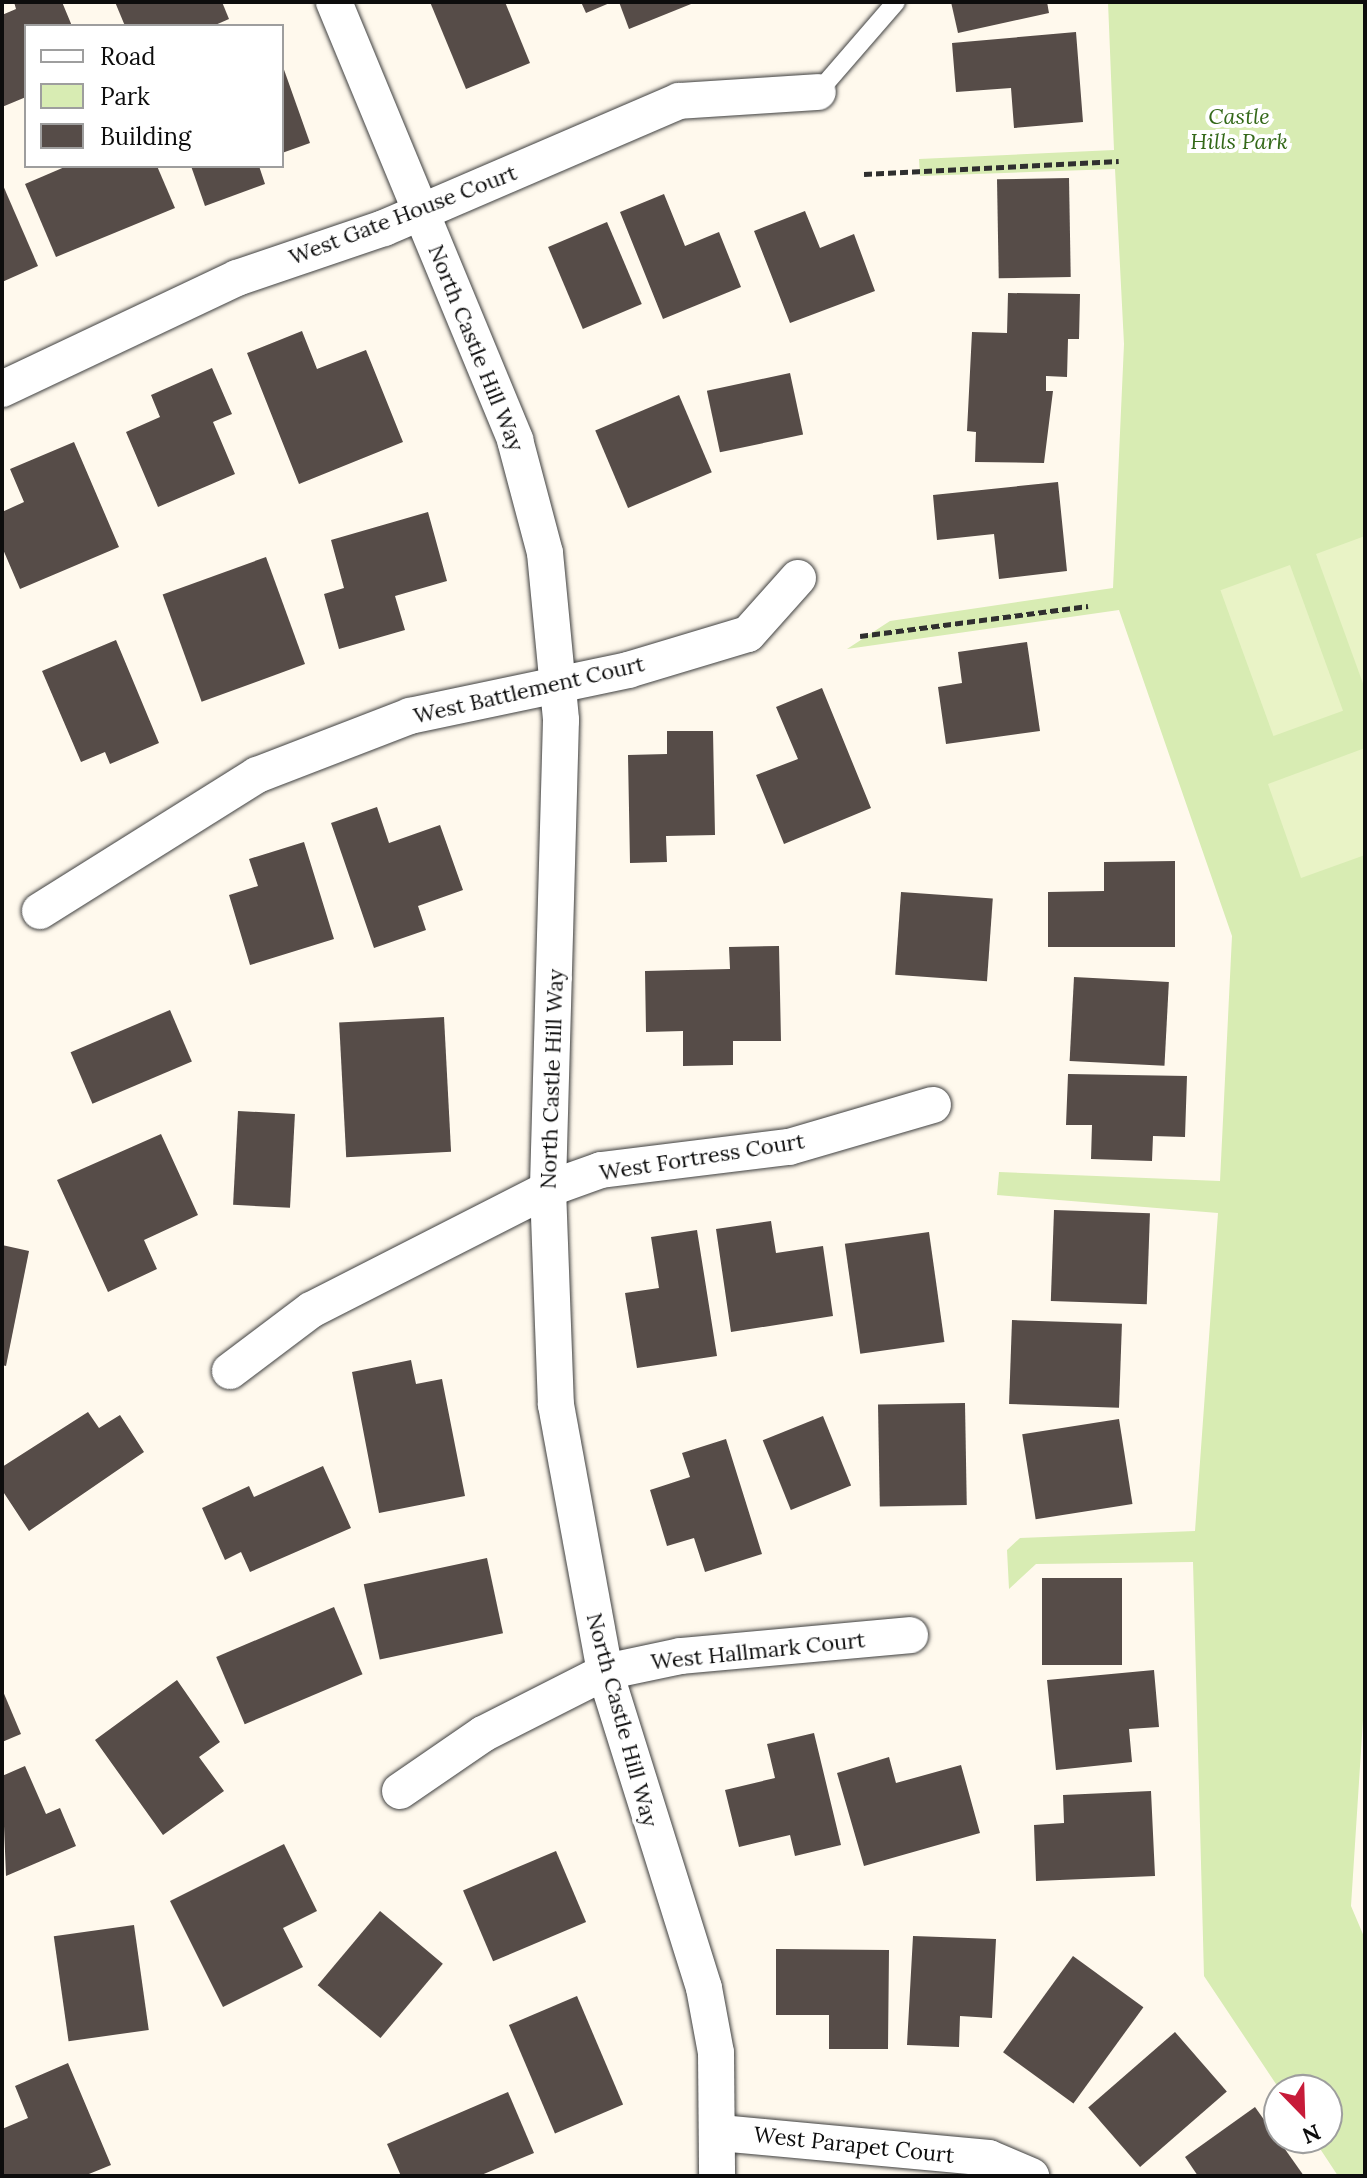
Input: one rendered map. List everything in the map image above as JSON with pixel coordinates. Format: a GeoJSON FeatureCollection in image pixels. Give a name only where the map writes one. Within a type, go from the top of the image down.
{"type":"FeatureCollection","features":[{"type":"Feature","properties":{"kind":"street","name":"North Castle Hill Way"},"geometry":{"type":"LineString","coordinates":[[334,2],[515,440],[545,553],[558,682],[559,915],[548,1189],[556,1405],[605,1672],[704,1988],[720,2133],[717,2176]]}},
{"type":"Feature","properties":{"kind":"street","name":"West Gate House Court"},"geometry":{"type":"LineString","coordinates":[[2,389],[237,278],[421,212],[679,101],[818,92]]}},
{"type":"Feature","properties":{"kind":"street","name":"West Battlement Court"},"geometry":{"type":"LineString","coordinates":[[40,911],[257,775],[410,716],[558,682],[628,670],[748,634],[798,578]]}},
{"type":"Feature","properties":{"kind":"street","name":"West Fortress Court"},"geometry":{"type":"LineString","coordinates":[[230,1371],[311,1310],[548,1189],[601,1170],[789,1147],[933,1105]]}},
{"type":"Feature","properties":{"kind":"street","name":"West Hallmark Court"},"geometry":{"type":"LineString","coordinates":[[400,1791],[483,1734],[605,1672],[681,1656],[910,1635]]}},
{"type":"Feature","properties":{"kind":"street","name":"West Parapet Court"},"geometry":{"type":"LineString","coordinates":[[720,2133],[989,2158],[1031,2176]]}},
{"type":"Feature","properties":{"kind":"lane"},"geometry":{"type":"LineString","coordinates":[[818,92],[896,2]]}},
{"type":"Feature","properties":{"kind":"path"},"geometry":{"type":"LineString","coordinates":[[864,174],[1119,161]]}},
{"type":"Feature","properties":{"kind":"path"},"geometry":{"type":"LineString","coordinates":[[860,636],[1088,606]]}},
{"type":"Feature","properties":{"kind":"green space","name":"Castle Hills Park"},"geometry":{"type":"Polygon","coordinates":[[[1108,2],[1365,2],[1365,1689],[1351,1906],[1365,1939],[1365,2176],[1338,2176],[1324,2154],[1343,2154],[1343,2074],[1269,2074],[1204,1976],[1193,1562],[1036,1564],[1009,1589],[1007,1550],[1020,1538],[1195,1531],[1218,1213],[997,1195],[999,1172],[1220,1181],[1232,936],[1119,610],[847,649],[890,621],[1113,588],[1124,344],[1115,169],[920,176],[919,159],[1114,150],[1108,2]]]}},
{"type":"Feature","properties":{"kind":"green space"},"geometry":{"type":"Polygon","coordinates":[[[1365,536],[1365,689],[1316,554],[1365,536]]]}},
{"type":"Feature","properties":{"kind":"green space"},"geometry":{"type":"Polygon","coordinates":[[[1290,565],[1343,711],[1273,736],[1220,590],[1290,565]]]}},
{"type":"Feature","properties":{"kind":"green space"},"geometry":{"type":"Polygon","coordinates":[[[1365,748],[1365,855],[1301,878],[1268,784],[1365,748]]]}},
{"type":"Feature","properties":{"kind":"building"},"geometry":{"type":"Polygon","coordinates":[[[14,2],[62,2],[71,24],[24,24],[24,98],[2,107],[2,15],[16,9],[14,2]]]}},
{"type":"Feature","properties":{"kind":"building"},"geometry":{"type":"Polygon","coordinates":[[[115,2],[222,2],[229,19],[218,24],[124,24],[115,2]]]}},
{"type":"Feature","properties":{"kind":"building"},"geometry":{"type":"Polygon","coordinates":[[[430,2],[505,2],[530,63],[466,89],[430,2]]]}},
{"type":"Feature","properties":{"kind":"building"},"geometry":{"type":"Polygon","coordinates":[[[581,2],[612,2],[586,13],[581,2]]]}},
{"type":"Feature","properties":{"kind":"building"},"geometry":{"type":"Polygon","coordinates":[[[619,2],[696,2],[629,29],[619,2]]]}},
{"type":"Feature","properties":{"kind":"building"},"geometry":{"type":"Polygon","coordinates":[[[951,2],[1047,2],[1049,13],[958,33],[951,2]]]}},
{"type":"Feature","properties":{"kind":"building"},"geometry":{"type":"Polygon","coordinates":[[[1076,32],[1083,122],[1014,128],[1011,88],[956,92],[952,43],[1076,32]]]}},
{"type":"Feature","properties":{"kind":"building"},"geometry":{"type":"Polygon","coordinates":[[[284,70],[310,143],[284,152],[284,70]]]}},
{"type":"Feature","properties":{"kind":"building"},"geometry":{"type":"Polygon","coordinates":[[[62,168],[158,168],[175,208],[56,257],[25,184],[62,168]]]}},
{"type":"Feature","properties":{"kind":"building"},"geometry":{"type":"Polygon","coordinates":[[[192,168],[260,168],[265,184],[205,206],[192,168]]]}},
{"type":"Feature","properties":{"kind":"building"},"geometry":{"type":"Polygon","coordinates":[[[1069,178],[1071,277],[999,278],[997,179],[1069,178]]]}},
{"type":"Feature","properties":{"kind":"building"},"geometry":{"type":"Polygon","coordinates":[[[2,183],[38,266],[2,282],[2,183]]]}},
{"type":"Feature","properties":{"kind":"building"},"geometry":{"type":"Polygon","coordinates":[[[664,194],[685,246],[719,232],[741,287],[663,319],[620,212],[664,194]]]}},
{"type":"Feature","properties":{"kind":"building"},"geometry":{"type":"Polygon","coordinates":[[[805,211],[820,248],[854,234],[875,291],[790,323],[754,231],[805,211]]]}},
{"type":"Feature","properties":{"kind":"building"},"geometry":{"type":"Polygon","coordinates":[[[607,222],[642,304],[583,329],[548,247],[607,222]]]}},
{"type":"Feature","properties":{"kind":"building"},"geometry":{"type":"Polygon","coordinates":[[[1008,293],[1080,294],[1079,339],[1068,339],[1067,377],[1046,376],[1046,391],[1053,391],[1044,463],[975,462],[976,432],[967,431],[972,332],[1007,333],[1008,293]]]}},
{"type":"Feature","properties":{"kind":"building"},"geometry":{"type":"Polygon","coordinates":[[[302,331],[317,369],[366,350],[403,442],[299,484],[247,353],[302,331]]]}},
{"type":"Feature","properties":{"kind":"building"},"geometry":{"type":"Polygon","coordinates":[[[212,368],[232,414],[213,422],[235,474],[158,507],[126,432],[160,417],[151,395],[212,368]]]}},
{"type":"Feature","properties":{"kind":"building"},"geometry":{"type":"Polygon","coordinates":[[[790,373],[803,435],[720,452],[707,391],[790,373]]]}},
{"type":"Feature","properties":{"kind":"building"},"geometry":{"type":"Polygon","coordinates":[[[679,395],[712,472],[628,508],[595,431],[679,395]]]}},
{"type":"Feature","properties":{"kind":"building"},"geometry":{"type":"Polygon","coordinates":[[[74,442],[119,547],[20,589],[2,547],[2,512],[24,502],[10,469],[74,442]]]}},
{"type":"Feature","properties":{"kind":"building"},"geometry":{"type":"Polygon","coordinates":[[[1058,482],[1067,571],[999,579],[994,534],[937,540],[933,495],[1058,482]]]}},
{"type":"Feature","properties":{"kind":"building"},"geometry":{"type":"Polygon","coordinates":[[[428,512],[447,581],[395,596],[405,630],[339,649],[324,594],[344,588],[331,540],[428,512]]]}},
{"type":"Feature","properties":{"kind":"building"},"geometry":{"type":"Polygon","coordinates":[[[266,557],[305,664],[202,702],[163,595],[266,557]]]}},
{"type":"Feature","properties":{"kind":"building"},"geometry":{"type":"Polygon","coordinates":[[[116,640],[159,743],[110,764],[105,752],[81,762],[42,671],[116,640]]]}},
{"type":"Feature","properties":{"kind":"building"},"geometry":{"type":"Polygon","coordinates":[[[1027,642],[1040,731],[946,744],[938,687],[962,683],[958,652],[1027,642]]]}},
{"type":"Feature","properties":{"kind":"building"},"geometry":{"type":"Polygon","coordinates":[[[822,688],[871,808],[784,844],[756,775],[798,759],[776,707],[822,688]]]}},
{"type":"Feature","properties":{"kind":"building"},"geometry":{"type":"Polygon","coordinates":[[[667,731],[713,731],[715,835],[666,836],[667,862],[630,863],[628,755],[667,754],[667,731]]]}},
{"type":"Feature","properties":{"kind":"building"},"geometry":{"type":"Polygon","coordinates":[[[377,807],[389,843],[440,825],[463,890],[418,906],[426,930],[374,948],[331,823],[377,807]]]}},
{"type":"Feature","properties":{"kind":"building"},"geometry":{"type":"Polygon","coordinates":[[[304,842],[334,939],[250,965],[229,895],[258,886],[249,859],[304,842]]]}},
{"type":"Feature","properties":{"kind":"building"},"geometry":{"type":"Polygon","coordinates":[[[1175,861],[1175,947],[1048,947],[1048,892],[1104,891],[1104,862],[1175,861]]]}},
{"type":"Feature","properties":{"kind":"building"},"geometry":{"type":"Polygon","coordinates":[[[901,892],[993,898],[987,981],[895,975],[901,892]]]}},
{"type":"Feature","properties":{"kind":"building"},"geometry":{"type":"Polygon","coordinates":[[[779,946],[781,1041],[733,1041],[733,1065],[683,1066],[683,1031],[646,1032],[645,971],[730,969],[729,947],[779,946]]]}},
{"type":"Feature","properties":{"kind":"building"},"geometry":{"type":"Polygon","coordinates":[[[1074,977],[1169,982],[1164,1066],[1070,1061],[1074,977]]]}},
{"type":"Feature","properties":{"kind":"building"},"geometry":{"type":"Polygon","coordinates":[[[170,1010],[192,1062],[92,1104],[71,1052],[170,1010]]]}},
{"type":"Feature","properties":{"kind":"building"},"geometry":{"type":"Polygon","coordinates":[[[444,1017],[451,1152],[346,1157],[339,1022],[444,1017]]]}},
{"type":"Feature","properties":{"kind":"building"},"geometry":{"type":"Polygon","coordinates":[[[1068,1074],[1187,1076],[1185,1137],[1153,1136],[1152,1161],[1091,1159],[1092,1125],[1066,1125],[1068,1074]]]}},
{"type":"Feature","properties":{"kind":"building"},"geometry":{"type":"Polygon","coordinates":[[[238,1111],[295,1114],[290,1208],[233,1205],[238,1111]]]}},
{"type":"Feature","properties":{"kind":"building"},"geometry":{"type":"Polygon","coordinates":[[[161,1134],[198,1215],[144,1240],[157,1269],[108,1292],[57,1180],[161,1134]]]}},
{"type":"Feature","properties":{"kind":"building"},"geometry":{"type":"Polygon","coordinates":[[[1054,1210],[1150,1213],[1147,1304],[1051,1301],[1054,1210]]]}},
{"type":"Feature","properties":{"kind":"building"},"geometry":{"type":"Polygon","coordinates":[[[771,1221],[776,1253],[823,1246],[833,1316],[731,1332],[716,1229],[771,1221]]]}},
{"type":"Feature","properties":{"kind":"building"},"geometry":{"type":"Polygon","coordinates":[[[697,1230],[717,1356],[637,1368],[625,1293],[659,1288],[651,1237],[697,1230]]]}},
{"type":"Feature","properties":{"kind":"building"},"geometry":{"type":"Polygon","coordinates":[[[929,1232],[944,1342],[860,1354],[845,1244],[929,1232]]]}},
{"type":"Feature","properties":{"kind":"building"},"geometry":{"type":"Polygon","coordinates":[[[2,1245],[29,1251],[6,1366],[2,1365],[2,1245]]]}},
{"type":"Feature","properties":{"kind":"building"},"geometry":{"type":"Polygon","coordinates":[[[1012,1320],[1122,1324],[1119,1408],[1009,1404],[1012,1320]]]}},
{"type":"Feature","properties":{"kind":"building"},"geometry":{"type":"Polygon","coordinates":[[[411,1360],[416,1384],[442,1379],[465,1496],[379,1513],[352,1372],[411,1360]]]}},
{"type":"Feature","properties":{"kind":"building"},"geometry":{"type":"Polygon","coordinates":[[[965,1403],[967,1505],[880,1507],[878,1405],[965,1403]]]}},
{"type":"Feature","properties":{"kind":"building"},"geometry":{"type":"Polygon","coordinates":[[[88,1412],[99,1428],[120,1415],[144,1452],[29,1531],[2,1490],[2,1467],[88,1412]]]}},
{"type":"Feature","properties":{"kind":"building"},"geometry":{"type":"Polygon","coordinates":[[[823,1416],[851,1486],[791,1510],[763,1440],[823,1416]]]}},
{"type":"Feature","properties":{"kind":"building"},"geometry":{"type":"Polygon","coordinates":[[[1119,1419],[1132,1504],[1036,1519],[1022,1434],[1119,1419]]]}},
{"type":"Feature","properties":{"kind":"building"},"geometry":{"type":"Polygon","coordinates":[[[726,1439],[762,1554],[705,1572],[694,1538],[667,1546],[650,1490],[690,1477],[682,1453],[726,1439]]]}},
{"type":"Feature","properties":{"kind":"building"},"geometry":{"type":"Polygon","coordinates":[[[323,1466],[351,1528],[250,1572],[241,1552],[225,1560],[202,1508],[249,1486],[254,1497],[323,1466]]]}},
{"type":"Feature","properties":{"kind":"building"},"geometry":{"type":"Polygon","coordinates":[[[487,1558],[503,1633],[380,1660],[364,1584],[487,1558]]]}},
{"type":"Feature","properties":{"kind":"building"},"geometry":{"type":"Polygon","coordinates":[[[1042,1578],[1122,1578],[1122,1665],[1042,1665],[1042,1578]]]}},
{"type":"Feature","properties":{"kind":"building"},"geometry":{"type":"Polygon","coordinates":[[[334,1607],[363,1674],[245,1724],[216,1657],[334,1607]]]}},
{"type":"Feature","properties":{"kind":"building"},"geometry":{"type":"Polygon","coordinates":[[[1154,1670],[1159,1727],[1129,1729],[1132,1762],[1056,1770],[1047,1680],[1154,1670]]]}},
{"type":"Feature","properties":{"kind":"building"},"geometry":{"type":"Polygon","coordinates":[[[177,1680],[220,1742],[199,1757],[224,1791],[163,1835],[95,1740],[177,1680]]]}},
{"type":"Feature","properties":{"kind":"building"},"geometry":{"type":"Polygon","coordinates":[[[2,1689],[21,1734],[2,1742],[2,1689]]]}},
{"type":"Feature","properties":{"kind":"building"},"geometry":{"type":"Polygon","coordinates":[[[814,1733],[841,1845],[795,1856],[790,1835],[739,1847],[725,1790],[775,1778],[767,1744],[814,1733]]]}},
{"type":"Feature","properties":{"kind":"building"},"geometry":{"type":"Polygon","coordinates":[[[889,1757],[896,1783],[961,1765],[980,1833],[864,1866],[837,1773],[889,1757]]]}},
{"type":"Feature","properties":{"kind":"building"},"geometry":{"type":"Polygon","coordinates":[[[25,1766],[46,1814],[60,1808],[76,1846],[6,1876],[2,1776],[25,1766]]]}},
{"type":"Feature","properties":{"kind":"building"},"geometry":{"type":"Polygon","coordinates":[[[1151,1791],[1155,1876],[1036,1881],[1034,1825],[1064,1823],[1063,1795],[1151,1791]]]}},
{"type":"Feature","properties":{"kind":"building"},"geometry":{"type":"Polygon","coordinates":[[[284,1844],[317,1911],[283,1928],[303,1967],[223,2007],[170,1901],[284,1844]]]}},
{"type":"Feature","properties":{"kind":"building"},"geometry":{"type":"Polygon","coordinates":[[[556,1851],[586,1922],[493,1961],[463,1890],[556,1851]]]}},
{"type":"Feature","properties":{"kind":"building"},"geometry":{"type":"Polygon","coordinates":[[[380,1911],[443,1964],[380,2038],[318,1985],[380,1911]]]}},
{"type":"Feature","properties":{"kind":"building"},"geometry":{"type":"Polygon","coordinates":[[[134,1925],[149,2030],[69,2041],[54,1936],[134,1925]]]}},
{"type":"Feature","properties":{"kind":"building"},"geometry":{"type":"Polygon","coordinates":[[[913,1936],[996,1939],[992,2018],[960,2016],[959,2047],[907,2045],[913,1936]]]}},
{"type":"Feature","properties":{"kind":"building"},"geometry":{"type":"Polygon","coordinates":[[[776,1949],[889,1950],[888,2049],[829,2049],[829,2015],[776,2015],[776,1949]]]}},
{"type":"Feature","properties":{"kind":"building"},"geometry":{"type":"Polygon","coordinates":[[[1073,1956],[1143,2007],[1073,2103],[1003,2052],[1073,1956]]]}},
{"type":"Feature","properties":{"kind":"building"},"geometry":{"type":"Polygon","coordinates":[[[577,1996],[623,2105],[555,2134],[509,2025],[577,1996]]]}},
{"type":"Feature","properties":{"kind":"building"},"geometry":{"type":"Polygon","coordinates":[[[1175,2032],[1227,2092],[1140,2167],[1088,2107],[1175,2032]]]}},
{"type":"Feature","properties":{"kind":"building"},"geometry":{"type":"Polygon","coordinates":[[[68,2063],[111,2165],[84,2176],[2,2176],[2,2129],[28,2118],[15,2086],[68,2063]]]}},
{"type":"Feature","properties":{"kind":"building"},"geometry":{"type":"Polygon","coordinates":[[[508,2092],[534,2153],[479,2176],[401,2176],[387,2144],[508,2092]]]}},
{"type":"Feature","properties":{"kind":"building"},"geometry":{"type":"Polygon","coordinates":[[[1255,2107],[1263,2118],[1263,2154],[1288,2154],[1304,2176],[1198,2176],[1185,2157],[1255,2107]]]}}]}
